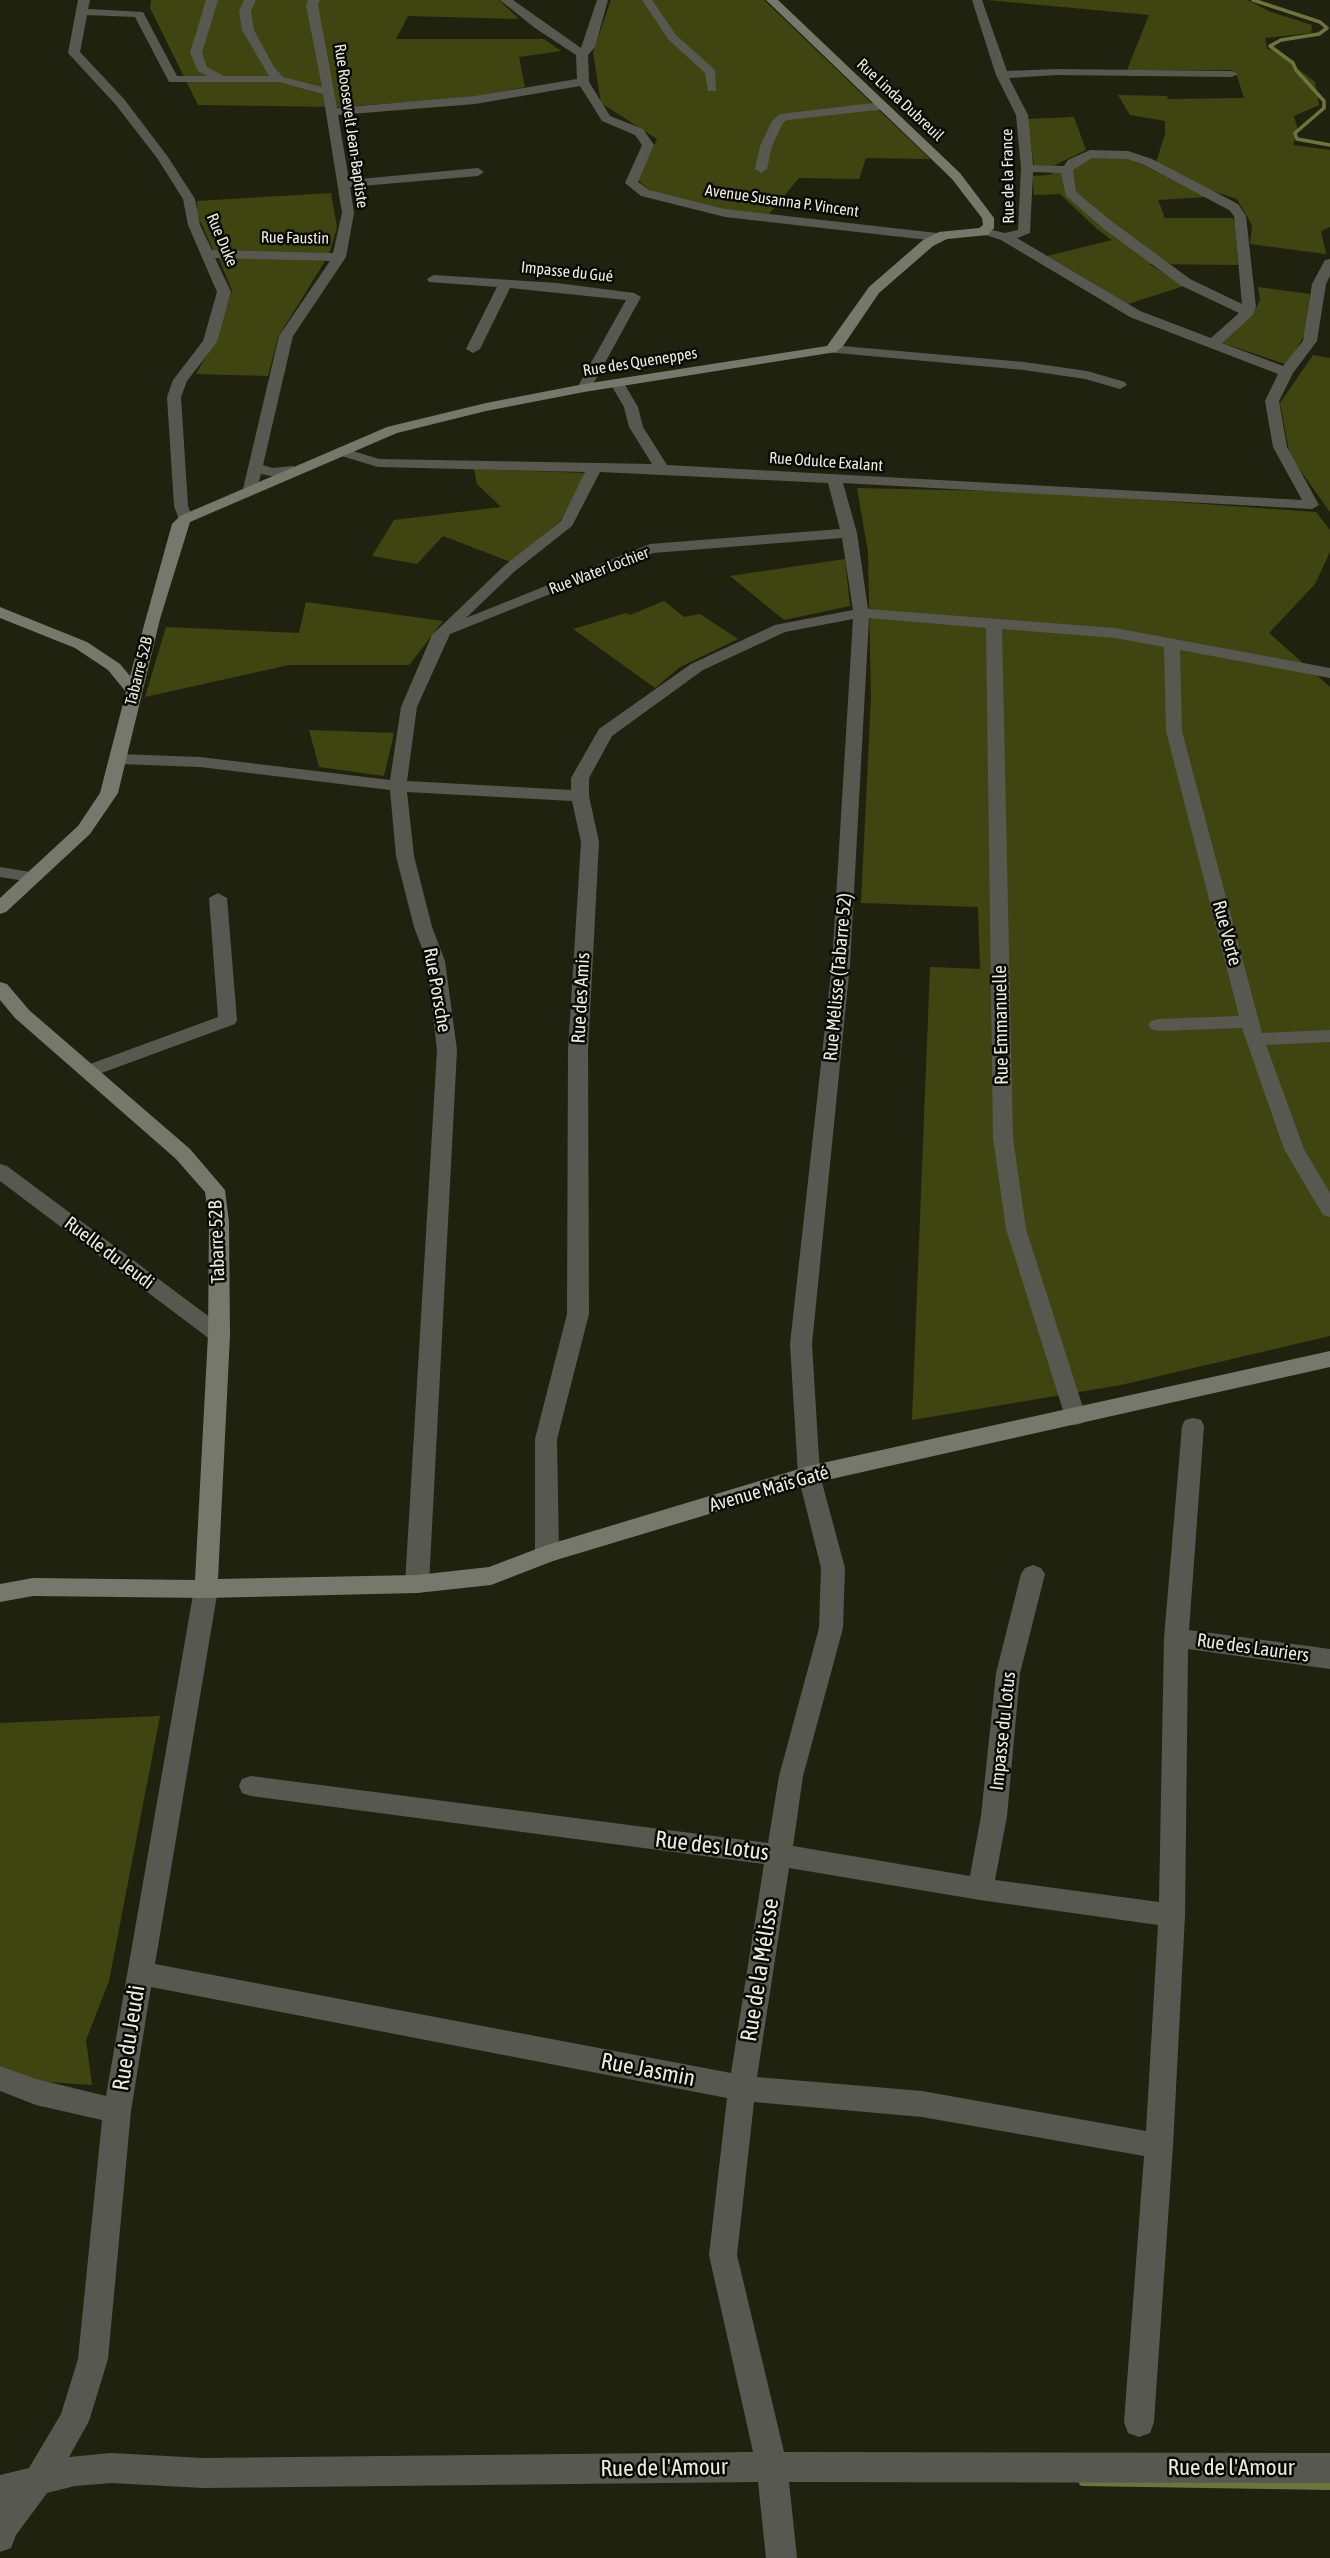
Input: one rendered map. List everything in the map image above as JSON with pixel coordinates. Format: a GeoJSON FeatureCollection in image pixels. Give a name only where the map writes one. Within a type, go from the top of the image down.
{"type":"FeatureCollection","features":[{"type":"Feature","properties":{"kind":"street"},"geometry":{"type":"LineString","coordinates":[[212,0],[196,53],[202,69],[222,79]]}},
{"type":"Feature","properties":{"kind":"street"},"geometry":{"type":"LineString","coordinates":[[250,0],[245,11],[248,30],[269,69],[279,79]]}},
{"type":"Feature","properties":{"kind":"street","name":"Rue Roosevelt Jean-Baptiste"},"geometry":{"type":"LineString","coordinates":[[250,489],[286,336],[339,257],[348,213],[312,5],[314,0]]}},
{"type":"Feature","properties":{"kind":"street"},"geometry":{"type":"LineString","coordinates":[[506,0],[582,54]]}},
{"type":"Feature","properties":{"kind":"street"},"geometry":{"type":"LineString","coordinates":[[332,111],[475,100],[583,82],[582,54],[589,47],[603,0]]}},
{"type":"Feature","properties":{"kind":"street"},"geometry":{"type":"LineString","coordinates":[[647,0],[672,37],[711,72],[712,89]]}},
{"type":"Feature","properties":{"kind":"street","name":"Rue Linda Dubreuil"},"geometry":{"type":"LineString","coordinates":[[772,0],[956,176],[988,218],[989,225],[983,232]]}},
{"type":"Feature","properties":{"kind":"street","name":"Rue de la France"},"geometry":{"type":"LineString","coordinates":[[978,0],[1002,75],[1022,115],[1027,168],[1024,233],[1005,237],[983,232]]}},
{"type":"Feature","properties":{"kind":"street"},"geometry":{"type":"LineString","coordinates":[[83,6],[139,14],[173,80],[279,79],[329,92]]}},
{"type":"Feature","properties":{"kind":"street","name":"Rue Duke"},"geometry":{"type":"LineString","coordinates":[[83,6],[74,53],[120,102],[162,157],[189,199],[194,225],[224,292],[210,342],[180,380],[174,397],[184,519]]}},
{"type":"Feature","properties":{"kind":"street"},"geometry":{"type":"LineString","coordinates":[[1002,75],[1057,72],[1232,74]]}},
{"type":"Feature","properties":{"kind":"street","name":"Avenue Susanna P. Vincent"},"geometry":{"type":"LineString","coordinates":[[583,82],[606,118],[639,132],[648,145],[631,183],[645,193],[725,213],[914,232],[937,237]]}},
{"type":"Feature","properties":{"kind":"street"},"geometry":{"type":"LineString","coordinates":[[761,169],[766,146],[778,121],[784,117],[883,106]]}},
{"type":"Feature","properties":{"kind":"street"},"geometry":{"type":"LineString","coordinates":[[1090,154],[1128,155],[1148,162],[1234,207],[1240,216],[1248,312],[1185,282],[1109,226],[1070,193],[1067,170],[1072,163],[1090,154]]}},
{"type":"Feature","properties":{"kind":"street"},"geometry":{"type":"LineString","coordinates":[[1027,168],[1067,170]]}},
{"type":"Feature","properties":{"kind":"street"},"geometry":{"type":"LineString","coordinates":[[344,184],[478,172]]}},
{"type":"Feature","properties":{"kind":"street"},"geometry":{"type":"LineString","coordinates":[[831,349],[838,343],[874,290],[937,237],[983,232]]}},
{"type":"Feature","properties":{"kind":"street"},"geometry":{"type":"LineString","coordinates":[[1005,237],[1125,309],[1286,372],[1310,341],[1319,284],[1330,263]]}},
{"type":"Feature","properties":{"kind":"street","name":"Rue Faustin"},"geometry":{"type":"LineString","coordinates":[[208,254],[339,257]]}},
{"type":"Feature","properties":{"kind":"street","name":"Impasse du Gué"},"geometry":{"type":"LineString","coordinates":[[434,279],[634,297],[584,388]]}},
{"type":"Feature","properties":{"kind":"street"},"geometry":{"type":"LineString","coordinates":[[473,349],[505,284]]}},
{"type":"Feature","properties":{"kind":"street"},"geometry":{"type":"LineString","coordinates":[[1212,345],[1248,312]]}},
{"type":"Feature","properties":{"kind":"street","name":"Rue des Queneppes"},"geometry":{"type":"LineString","coordinates":[[184,519],[293,470],[392,430],[486,407],[584,388],[831,349],[1024,366],[1087,375],[1120,385]]}},
{"type":"Feature","properties":{"kind":"street","name":"Rue Odulce Exalant"},"geometry":{"type":"LineString","coordinates":[[340,451],[378,463],[662,469],[955,487],[1014,486],[1312,505],[1280,447],[1272,401],[1286,372]]}},
{"type":"Feature","properties":{"kind":"street"},"geometry":{"type":"LineString","coordinates":[[617,383],[631,407],[636,427],[662,469]]}},
{"type":"Feature","properties":{"kind":"street"},"geometry":{"type":"LineString","coordinates":[[254,467],[271,472],[293,470]]}},
{"type":"Feature","properties":{"kind":"street","name":"Rue Porsche"},"geometry":{"type":"LineString","coordinates":[[417,1584],[447,1050],[436,961],[423,927],[405,856],[398,786],[409,708],[440,635],[510,568],[567,523],[594,469]]}},
{"type":"Feature","properties":{"kind":"street","name":"Rue Mélisse (Tabarre 52)"},"geometry":{"type":"LineString","coordinates":[[809,1475],[802,1344],[841,964],[861,613],[849,533],[835,480]]}},
{"type":"Feature","properties":{"kind":"street","name":"Tabarre 52B"},"geometry":{"type":"LineString","coordinates":[[0,908],[84,830],[109,793],[119,760],[133,690],[173,547],[184,519]]}},
{"type":"Feature","properties":{"kind":"street","name":"Rue Water Lochier"},"geometry":{"type":"LineString","coordinates":[[440,635],[650,549],[849,533]]}},
{"type":"Feature","properties":{"kind":"street"},"geometry":{"type":"LineString","coordinates":[[0,612],[81,645],[114,667],[133,690]]}},
{"type":"Feature","properties":{"kind":"street","name":"Rue des Amis"},"geometry":{"type":"LineString","coordinates":[[547,1554],[546,1439],[578,1314],[578,1050],[590,842],[580,796],[580,778],[605,733],[697,667],[781,628],[861,613],[1115,634],[1330,673]]}},
{"type":"Feature","properties":{"kind":"street","name":"Rue Emmanuelle"},"geometry":{"type":"LineString","coordinates":[[994,623],[1003,1138],[1016,1229],[1075,1417]]}},
{"type":"Feature","properties":{"kind":"street","name":"Rue Verte"},"geometry":{"type":"LineString","coordinates":[[1172,643],[1174,732],[1252,1031],[1294,1149],[1330,1210]]}},
{"type":"Feature","properties":{"kind":"street"},"geometry":{"type":"LineString","coordinates":[[119,760],[200,762],[398,786],[580,796]]}},
{"type":"Feature","properties":{"kind":"street"},"geometry":{"type":"LineString","coordinates":[[0,872],[32,877]]}},
{"type":"Feature","properties":{"kind":"street"},"geometry":{"type":"LineString","coordinates":[[89,1071],[228,1020],[219,898]]}},
{"type":"Feature","properties":{"kind":"street","name":"Tabarre 52B"},"geometry":{"type":"LineString","coordinates":[[0,988],[22,1014],[183,1154],[215,1191],[219,1222],[219,1335],[206,1589]]}},
{"type":"Feature","properties":{"kind":"street"},"geometry":{"type":"LineString","coordinates":[[1158,1025],[1330,1036]]}},
{"type":"Feature","properties":{"kind":"street","name":"Ruelle du Jeudi"},"geometry":{"type":"LineString","coordinates":[[0,1171],[219,1335]]}},
{"type":"Feature","properties":{"kind":"street","name":"Avenue Maïs Gaté"},"geometry":{"type":"LineString","coordinates":[[0,1592],[33,1587],[206,1589],[417,1584],[491,1576],[547,1554],[809,1475],[1330,1359]]}},
{"type":"Feature","properties":{"kind":"street"},"geometry":{"type":"LineString","coordinates":[[1139,2422],[1172,1915],[1176,1638],[1193,1426]]}},
{"type":"Feature","properties":{"kind":"street","name":"Rue de la Mélisse"},"geometry":{"type":"LineString","coordinates":[[782,2558],[772,2467],[723,2255],[742,2088],[791,1776],[831,1628],[833,1568],[809,1475]]}},
{"type":"Feature","properties":{"kind":"street","name":"Impasse du Lotus"},"geometry":{"type":"LineString","coordinates":[[981,1889],[994,1816],[1007,1673],[1033,1574]]}},
{"type":"Feature","properties":{"kind":"street","name":"Rue du Jeudi"},"geometry":{"type":"LineString","coordinates":[[0,2537],[3,2526],[39,2479],[74,2421],[93,2359],[117,2111],[206,1589]]}},
{"type":"Feature","properties":{"kind":"street","name":"Rue des Lauriers"},"geometry":{"type":"LineString","coordinates":[[1176,1638],[1330,1659]]}},
{"type":"Feature","properties":{"kind":"street","name":"Rue des Lotus"},"geometry":{"type":"LineString","coordinates":[[251,1786],[778,1855],[981,1889],[1172,1915]]}},
{"type":"Feature","properties":{"kind":"street","name":"Rue Jasmin"},"geometry":{"type":"LineString","coordinates":[[139,1973],[742,2088],[922,2104],[1159,2147]]}},
{"type":"Feature","properties":{"kind":"street"},"geometry":{"type":"LineString","coordinates":[[0,2078],[36,2092],[117,2111]]}},
{"type":"Feature","properties":{"kind":"street","name":"Rue de l'Amour"},"geometry":{"type":"LineString","coordinates":[[0,2490],[39,2479],[111,2468],[217,2473],[772,2467],[1330,2468]]}},
{"type":"Feature","properties":{"kind":"green space"},"geometry":{"type":"Polygon","coordinates":[[[151,0],[499,0],[519,19],[408,16],[396,39],[544,39],[561,51],[519,57],[525,87],[469,98],[339,107],[198,105],[150,8],[151,0]]]}},
{"type":"Feature","properties":{"kind":"green space"},"geometry":{"type":"Polygon","coordinates":[[[611,0],[764,0],[930,159],[866,158],[859,179],[799,178],[769,214],[729,210],[650,191],[638,180],[657,139],[601,103],[593,52],[611,0]]]}},
{"type":"Feature","properties":{"kind":"green space"},"geometry":{"type":"Polygon","coordinates":[[[987,0],[1247,0],[1271,12],[1312,25],[1311,33],[1265,38],[1267,49],[1273,50],[1315,82],[1319,105],[1294,116],[1298,130],[1293,145],[1330,150],[1330,227],[1321,231],[1326,254],[1250,244],[1252,225],[1237,199],[1189,183],[1156,163],[1165,134],[1165,121],[1130,115],[1118,95],[1167,96],[1168,99],[1244,98],[1237,76],[1232,70],[1127,70],[1149,15],[987,0]]]}},
{"type":"Feature","properties":{"kind":"green space"},"geometry":{"type":"Polygon","coordinates":[[[1074,117],[1086,150],[1053,166],[1034,165],[1027,119],[1074,117]]]}},
{"type":"Feature","properties":{"kind":"green space"},"geometry":{"type":"Polygon","coordinates":[[[1110,152],[1147,167],[1206,197],[1158,200],[1165,218],[1233,218],[1238,265],[1149,264],[1184,286],[1125,305],[1047,256],[1112,240],[1060,194],[1034,195],[1032,176],[1049,175],[1090,154],[1110,152]]]}},
{"type":"Feature","properties":{"kind":"green space"},"geometry":{"type":"Polygon","coordinates":[[[331,193],[337,228],[329,254],[214,252],[197,214],[197,201],[331,193]]]}},
{"type":"Feature","properties":{"kind":"green space"},"geometry":{"type":"Polygon","coordinates":[[[218,256],[325,261],[278,337],[268,376],[196,374],[214,342],[232,291],[218,256]]]}},
{"type":"Feature","properties":{"kind":"green space"},"geometry":{"type":"Polygon","coordinates":[[[1258,287],[1310,294],[1305,334],[1288,365],[1220,342],[1252,316],[1260,300],[1258,287]]]}},
{"type":"Feature","properties":{"kind":"green space"},"geometry":{"type":"Polygon","coordinates":[[[1313,355],[1330,358],[1330,512],[1290,456],[1280,403],[1313,355]]]}},
{"type":"Feature","properties":{"kind":"green space"},"geometry":{"type":"Polygon","coordinates":[[[474,469],[587,473],[561,520],[511,562],[443,536],[417,564],[372,556],[394,520],[501,507],[477,484],[474,469]]]}},
{"type":"Feature","properties":{"kind":"green space"},"geometry":{"type":"Polygon","coordinates":[[[857,488],[1034,492],[1316,512],[1330,530],[1330,552],[1315,584],[1269,633],[1330,687],[1330,1336],[1121,1385],[912,1420],[930,967],[980,969],[978,907],[861,903],[871,699],[868,552],[857,488]]]}},
{"type":"Feature","properties":{"kind":"green space"},"geometry":{"type":"Polygon","coordinates":[[[845,559],[850,606],[784,620],[730,576],[845,559]]]}},
{"type":"Feature","properties":{"kind":"green space"},"geometry":{"type":"Polygon","coordinates":[[[664,601],[684,617],[700,614],[738,639],[680,667],[655,688],[573,629],[626,613],[630,615],[664,601]]]}},
{"type":"Feature","properties":{"kind":"green space"},"geometry":{"type":"Polygon","coordinates":[[[306,602],[443,621],[409,665],[289,665],[145,697],[166,627],[299,633],[306,602]]]}},
{"type":"Feature","properties":{"kind":"green space"},"geometry":{"type":"Polygon","coordinates":[[[309,730],[394,733],[384,776],[319,767],[309,730]]]}},
{"type":"Feature","properties":{"kind":"green space"},"geometry":{"type":"Polygon","coordinates":[[[160,1716],[109,1981],[86,2040],[92,2085],[35,2081],[0,2066],[0,1723],[160,1716]]]}},
{"type":"Feature","properties":{"kind":"waterway"},"geometry":{"type":"LineString","coordinates":[[1253,0],[1320,22],[1327,28],[1319,34],[1281,40],[1270,46],[1293,63],[1296,70],[1324,101],[1324,108],[1295,133],[1297,139],[1330,145]]}},
{"type":"Feature","properties":{"kind":"waterway"},"geometry":{"type":"LineString","coordinates":[[1083,2482],[1330,2486]]}}]}
